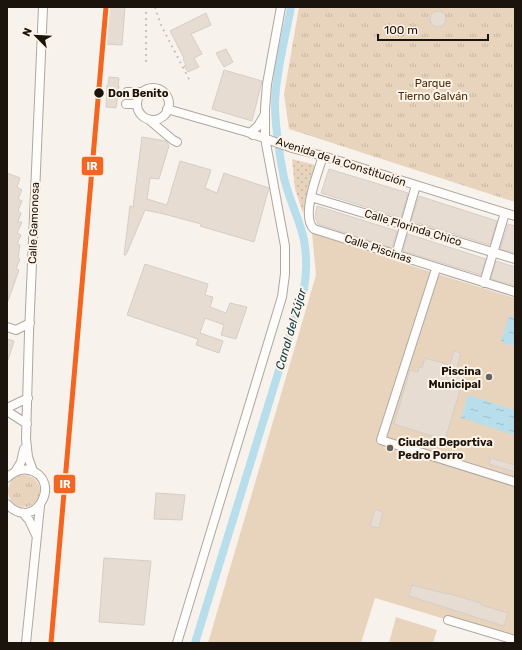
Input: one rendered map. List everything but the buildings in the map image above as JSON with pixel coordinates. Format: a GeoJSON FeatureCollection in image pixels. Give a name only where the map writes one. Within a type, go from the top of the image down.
{"type":"FeatureCollection","features":[{"type":"Feature","properties":{"kind":"street","name":"Calle Gamonosa"},"geometry":{"type":"LineString","coordinates":[[15,472],[21,462],[26,439],[27,424],[29,339],[43,7]]}},
{"type":"Feature","properties":{"kind":"street"},"geometry":{"type":"LineString","coordinates":[[177,643],[282,296],[285,274],[285,246],[268,144],[265,114],[267,84],[281,7]]}},
{"type":"Feature","properties":{"kind":"street"},"geometry":{"type":"LineString","coordinates":[[148,119],[160,118],[167,109],[168,104],[168,98],[164,93],[154,88],[148,88],[142,92],[137,101],[139,112],[173,140],[178,142],[161,126],[160,118]]}},
{"type":"Feature","properties":{"kind":"street"},"geometry":{"type":"LineString","coordinates":[[127,92],[142,92]]}},
{"type":"Feature","properties":{"kind":"street"},"geometry":{"type":"LineString","coordinates":[[126,104],[137,104]]}},
{"type":"Feature","properties":{"kind":"street","name":"Avenida de la Constitución"},"geometry":{"type":"LineString","coordinates":[[167,109],[250,133],[268,144],[288,146],[323,156],[515,216]]}},
{"type":"Feature","properties":{"kind":"street"},"geometry":{"type":"LineString","coordinates":[[250,133],[258,126],[265,114]]}},
{"type":"Feature","properties":{"kind":"street","name":"Calle Piscinas"},"geometry":{"type":"LineString","coordinates":[[323,156],[308,208],[308,218],[310,225],[314,229],[515,292]]}},
{"type":"Feature","properties":{"kind":"street"},"geometry":{"type":"LineString","coordinates":[[396,255],[416,185]]}},
{"type":"Feature","properties":{"kind":"street","name":"Calle Florinda Chico"},"geometry":{"type":"LineString","coordinates":[[311,197],[515,259]]}},
{"type":"Feature","properties":{"kind":"street"},"geometry":{"type":"LineString","coordinates":[[484,283],[505,213]]}},
{"type":"Feature","properties":{"kind":"street"},"geometry":{"type":"LineString","coordinates":[[434,272],[381,440],[515,482]]}},
{"type":"Feature","properties":{"kind":"street"},"geometry":{"type":"LineString","coordinates":[[16,330],[30,323]]}},
{"type":"Feature","properties":{"kind":"street"},"geometry":{"type":"LineString","coordinates":[[7,327],[16,330],[29,339]]}},
{"type":"Feature","properties":{"kind":"street"},"geometry":{"type":"LineString","coordinates":[[7,408],[28,398]]}},
{"type":"Feature","properties":{"kind":"street"},"geometry":{"type":"LineString","coordinates":[[7,411],[27,424]]}},
{"type":"Feature","properties":{"kind":"street","name":"Calle Gamonosa"},"geometry":{"type":"LineString","coordinates":[[26,439],[28,457],[33,472]]}},
{"type":"Feature","properties":{"kind":"street"},"geometry":{"type":"LineString","coordinates":[[7,478],[15,472],[21,470],[33,472],[39,475],[43,480],[46,494],[40,506],[26,643]]}},
{"type":"Feature","properties":{"kind":"street"},"geometry":{"type":"LineString","coordinates":[[7,504],[12,509],[23,513],[30,520],[37,538]]}},
{"type":"Feature","properties":{"kind":"street"},"geometry":{"type":"LineString","coordinates":[[23,513],[29,512],[40,506]]}},
{"type":"Feature","properties":{"kind":"street"},"geometry":{"type":"LineString","coordinates":[[448,620],[515,640]]}},
{"type":"Feature","properties":{"kind":"green space","name":"Parque Tierno Galván"},"geometry":{"type":"Polygon","coordinates":[[[299,7],[515,7],[515,202],[289,129],[284,94],[299,7]]]}},
{"type":"Feature","properties":{"kind":"green space"},"geometry":{"type":"Polygon","coordinates":[[[292,159],[315,165],[303,213],[295,189],[292,159]]]}},
{"type":"Feature","properties":{"kind":"green space","name":"Ciudad Deportiva Pedro Porro"},"geometry":{"type":"Polygon","coordinates":[[[312,233],[515,298],[515,640],[375,598],[361,643],[208,643],[316,275],[312,233]]]}},
{"type":"Feature","properties":{"kind":"green space"},"geometry":{"type":"Polygon","coordinates":[[[21,475],[27,475],[36,479],[40,491],[36,503],[27,507],[21,507],[12,503],[8,494],[8,488],[12,479],[21,475]]]}},
{"type":"Feature","properties":{"kind":"green space"},"geometry":{"type":"Polygon","coordinates":[[[396,617],[437,630],[433,643],[389,643],[396,617]]]}},
{"type":"Feature","properties":{"kind":"water"},"geometry":{"type":"Polygon","coordinates":[[[509,316],[515,318],[514,346],[501,342],[509,316]]]}},
{"type":"Feature","properties":{"kind":"water"},"geometry":{"type":"Polygon","coordinates":[[[468,395],[515,410],[514,435],[461,418],[468,395]]]}},
{"type":"Feature","properties":{"kind":"waterway","name":"Canal del Zújar"},"geometry":{"type":"LineString","coordinates":[[195,643],[305,283],[306,252],[304,240],[285,182],[276,129],[275,112],[277,79],[291,7]]}},
{"type":"Feature","properties":{"kind":"railway"},"geometry":{"type":"LineString","coordinates":[[146,7],[146,62]]}},
{"type":"Feature","properties":{"kind":"railway"},"geometry":{"type":"LineString","coordinates":[[155,7],[161,25],[190,81]]}},
{"type":"Feature","properties":{"kind":"transit line","name":"IR"},"geometry":{"type":"LineString","coordinates":[[51,643],[106,7]]}},
{"type":"Feature","properties":{"kind":"place","name":"Don Benito"},"geometry":{"type":"Point","coordinates":[99,93]}},
{"type":"Feature","properties":{"kind":"place","name":"Piscina Municipal"},"geometry":{"type":"Point","coordinates":[489,377]}},
{"type":"Feature","properties":{"kind":"place","name":"Ciudad Deportiva Pedro Porro"},"geometry":{"type":"Point","coordinates":[390,448]}}]}
